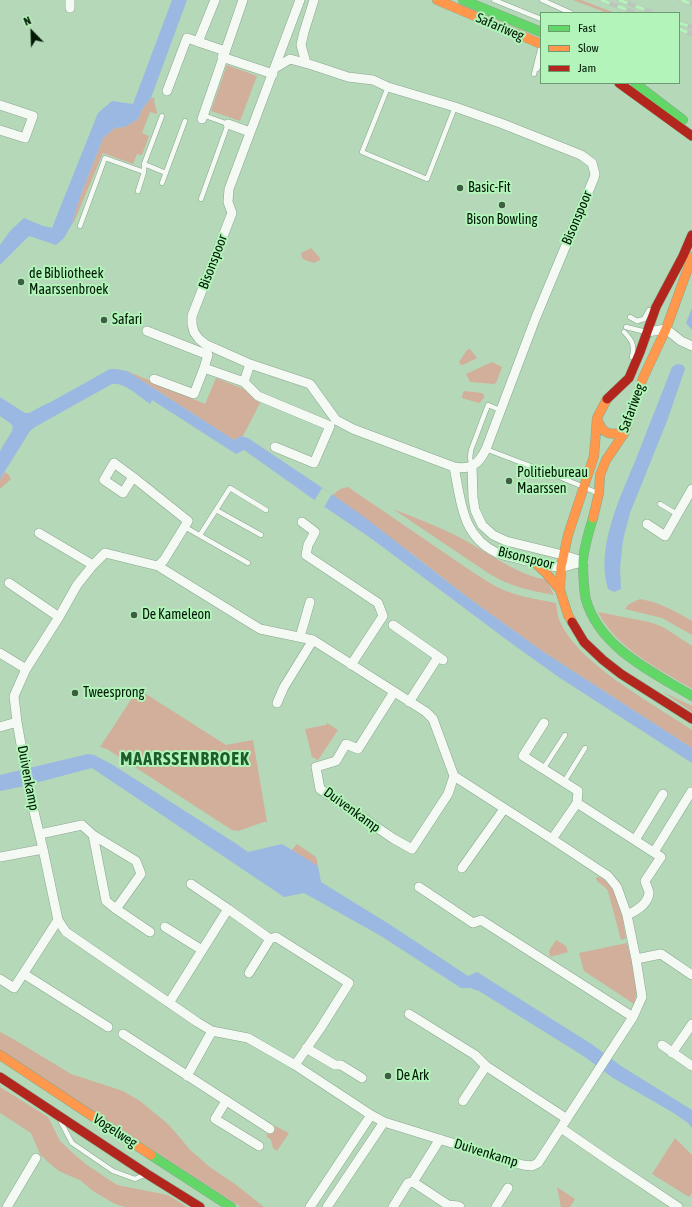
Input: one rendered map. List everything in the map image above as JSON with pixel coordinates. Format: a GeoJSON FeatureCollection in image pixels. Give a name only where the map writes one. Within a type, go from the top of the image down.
{"type":"FeatureCollection","features":[{"type":"Feature","properties":{"kind":"street"},"geometry":{"type":"LineString","coordinates":[[198,42],[215,0]]}},
{"type":"Feature","properties":{"kind":"street"},"geometry":{"type":"LineString","coordinates":[[202,117],[243,0]]}},
{"type":"Feature","properties":{"kind":"street","name":"Bisonspoor"},"geometry":{"type":"LineString","coordinates":[[274,71],[290,59],[348,77],[373,80],[388,87],[455,107],[503,124],[581,155],[592,163],[594,178],[536,317],[486,449],[482,458],[472,466],[463,468],[454,467],[353,429],[336,420],[310,384],[250,364],[205,344],[194,332],[192,316],[232,213],[228,202],[229,190],[300,0]]}},
{"type":"Feature","properties":{"kind":"street"},"geometry":{"type":"LineString","coordinates":[[306,63],[301,45],[314,0]]}},
{"type":"Feature","properties":{"kind":"street","name":"Safariweg"},"geometry":{"type":"LineString","coordinates":[[437,0],[540,45]]}},
{"type":"Feature","properties":{"kind":"street","name":"Safariweg"},"geometry":{"type":"LineString","coordinates":[[464,0],[479,4],[540,32]]}},
{"type":"Feature","properties":{"kind":"street"},"geometry":{"type":"LineString","coordinates":[[167,91],[187,38],[224,54],[274,71]]}},
{"type":"Feature","properties":{"kind":"street"},"geometry":{"type":"LineString","coordinates":[[620,84],[692,136]]}},
{"type":"Feature","properties":{"kind":"street"},"geometry":{"type":"LineString","coordinates":[[636,84],[692,127]]}},
{"type":"Feature","properties":{"kind":"street"},"geometry":{"type":"LineString","coordinates":[[0,105],[33,116],[25,138],[0,130]]}},
{"type":"Feature","properties":{"kind":"street"},"geometry":{"type":"LineString","coordinates":[[228,124],[250,132]]}},
{"type":"Feature","properties":{"kind":"street","name":"Safariweg"},"geometry":{"type":"LineString","coordinates":[[692,235],[664,292],[630,378],[606,400],[597,418],[594,456],[568,535],[561,567],[560,590],[568,615],[584,642],[621,674],[692,720]]}},
{"type":"Feature","properties":{"kind":"street","name":"Safariweg"},"geometry":{"type":"LineString","coordinates":[[692,257],[666,328],[654,344],[625,432],[606,460],[600,475],[599,493],[583,562],[586,599],[597,624],[618,648],[657,675],[692,696]]}},
{"type":"Feature","properties":{"kind":"street"},"geometry":{"type":"LineString","coordinates":[[647,332],[666,328],[681,341],[692,346]]}},
{"type":"Feature","properties":{"kind":"street"},"geometry":{"type":"LineString","coordinates":[[147,331],[208,355],[194,394],[154,378]]}},
{"type":"Feature","properties":{"kind":"street"},"geometry":{"type":"LineString","coordinates":[[654,344],[681,341]]}},
{"type":"Feature","properties":{"kind":"street"},"geometry":{"type":"LineString","coordinates":[[244,382],[250,364]]}},
{"type":"Feature","properties":{"kind":"street"},"geometry":{"type":"LineString","coordinates":[[204,368],[244,382],[258,396],[330,426],[314,463],[275,447]]}},
{"type":"Feature","properties":{"kind":"street"},"geometry":{"type":"LineString","coordinates":[[597,418],[601,429],[607,433],[617,434],[625,432]]}},
{"type":"Feature","properties":{"kind":"street","name":"Bisonspoor"},"geometry":{"type":"LineString","coordinates":[[472,466],[475,510],[482,525],[493,536],[506,542],[563,555]]}},
{"type":"Feature","properties":{"kind":"street","name":"Bisonspoor"},"geometry":{"type":"LineString","coordinates":[[454,467],[459,496],[465,518],[473,534],[485,546],[498,553],[561,567],[583,562]]}},
{"type":"Feature","properties":{"kind":"street"},"geometry":{"type":"LineString","coordinates":[[133,477],[188,521],[164,560],[158,566]]}},
{"type":"Feature","properties":{"kind":"street"},"geometry":{"type":"LineString","coordinates":[[647,524],[665,536],[692,489]]}},
{"type":"Feature","properties":{"kind":"street"},"geometry":{"type":"LineString","coordinates":[[302,522],[315,532],[308,545],[306,555],[378,603],[383,616],[351,665]]}},
{"type":"Feature","properties":{"kind":"street"},"geometry":{"type":"LineString","coordinates":[[39,533],[93,565]]}},
{"type":"Feature","properties":{"kind":"street","name":"Duivenkamp"},"geometry":{"type":"LineString","coordinates":[[105,553],[158,566],[260,629],[313,640],[426,712],[433,719],[454,776],[608,876],[617,887],[627,915],[642,997],[633,1017],[610,1054],[538,1163],[532,1166],[523,1165],[384,1122],[370,1115],[295,1065],[248,1038],[212,1031],[66,932],[58,920],[44,849],[24,766],[14,696],[26,669],[59,617],[77,585],[105,553]]}},
{"type":"Feature","properties":{"kind":"street"},"geometry":{"type":"LineString","coordinates":[[563,555],[583,562]]}},
{"type":"Feature","properties":{"kind":"street"},"geometry":{"type":"LineString","coordinates":[[534,562],[546,573],[560,590]]}},
{"type":"Feature","properties":{"kind":"street"},"geometry":{"type":"LineString","coordinates":[[9,583],[59,617]]}},
{"type":"Feature","properties":{"kind":"street"},"geometry":{"type":"LineString","coordinates":[[300,637],[310,602]]}},
{"type":"Feature","properties":{"kind":"street"},"geometry":{"type":"LineString","coordinates":[[393,625],[441,658],[409,702]]}},
{"type":"Feature","properties":{"kind":"street"},"geometry":{"type":"LineString","coordinates":[[277,703],[284,687],[313,640]]}},
{"type":"Feature","properties":{"kind":"street"},"geometry":{"type":"LineString","coordinates":[[0,653],[26,669]]}},
{"type":"Feature","properties":{"kind":"street","name":"Duivenkamp"},"geometry":{"type":"LineString","coordinates":[[394,692],[358,749],[346,744],[336,761],[316,767],[320,789],[394,839],[412,849],[448,794],[454,776]]}},
{"type":"Feature","properties":{"kind":"street"},"geometry":{"type":"LineString","coordinates":[[0,727],[17,722]]}},
{"type":"Feature","properties":{"kind":"street"},"geometry":{"type":"LineString","coordinates":[[544,723],[523,756],[578,790],[577,803],[552,839]]}},
{"type":"Feature","properties":{"kind":"street"},"geometry":{"type":"LineString","coordinates":[[654,852],[691,792]]}},
{"type":"Feature","properties":{"kind":"street"},"geometry":{"type":"LineString","coordinates":[[635,840],[663,794]]}},
{"type":"Feature","properties":{"kind":"street"},"geometry":{"type":"LineString","coordinates":[[577,803],[661,857],[645,881],[649,893],[646,903],[634,912],[627,915]]}},
{"type":"Feature","properties":{"kind":"street"},"geometry":{"type":"LineString","coordinates":[[462,868],[504,808]]}},
{"type":"Feature","properties":{"kind":"street"},"geometry":{"type":"LineString","coordinates":[[40,834],[82,825],[93,835],[136,861],[141,874],[116,909]]}},
{"type":"Feature","properties":{"kind":"street"},"geometry":{"type":"LineString","coordinates":[[93,835],[106,901],[150,932]]}},
{"type":"Feature","properties":{"kind":"street"},"geometry":{"type":"LineString","coordinates":[[0,857],[44,849]]}},
{"type":"Feature","properties":{"kind":"street"},"geometry":{"type":"LineString","coordinates":[[191,884],[270,939]]}},
{"type":"Feature","properties":{"kind":"street"},"geometry":{"type":"LineString","coordinates":[[418,888],[473,923],[481,920],[633,1017]]}},
{"type":"Feature","properties":{"kind":"street"},"geometry":{"type":"LineString","coordinates":[[169,1003],[228,909]]}},
{"type":"Feature","properties":{"kind":"street"},"geometry":{"type":"LineString","coordinates":[[0,979],[14,988],[58,920]]}},
{"type":"Feature","properties":{"kind":"street"},"geometry":{"type":"LineString","coordinates":[[165,927],[202,950]]}},
{"type":"Feature","properties":{"kind":"street"},"geometry":{"type":"LineString","coordinates":[[249,973],[270,939],[276,937],[349,983],[295,1065]]}},
{"type":"Feature","properties":{"kind":"street"},"geometry":{"type":"LineString","coordinates":[[636,959],[661,954],[692,975]]}},
{"type":"Feature","properties":{"kind":"street"},"geometry":{"type":"LineString","coordinates":[[24,974],[108,1027]]}},
{"type":"Feature","properties":{"kind":"street"},"geometry":{"type":"LineString","coordinates":[[410,1014],[475,1055],[486,1066],[567,1119]]}},
{"type":"Feature","properties":{"kind":"street"},"geometry":{"type":"LineString","coordinates":[[672,1053],[692,1024]]}},
{"type":"Feature","properties":{"kind":"street"},"geometry":{"type":"LineString","coordinates":[[187,1076],[212,1031]]}},
{"type":"Feature","properties":{"kind":"street"},"geometry":{"type":"LineString","coordinates":[[123,1034],[270,1129]]}},
{"type":"Feature","properties":{"kind":"street"},"geometry":{"type":"LineString","coordinates":[[662,1046],[692,1066]]}},
{"type":"Feature","properties":{"kind":"street"},"geometry":{"type":"LineString","coordinates":[[306,1048],[334,1065],[341,1065],[362,1078]]}},
{"type":"Feature","properties":{"kind":"street","name":"Vogelweg"},"geometry":{"type":"LineString","coordinates":[[0,1055],[231,1207]]}},
{"type":"Feature","properties":{"kind":"street"},"geometry":{"type":"LineString","coordinates":[[463,1101],[486,1066]]}},
{"type":"Feature","properties":{"kind":"street","name":"Vogelweg"},"geometry":{"type":"LineString","coordinates":[[0,1077],[147,1174],[200,1207]]}},
{"type":"Feature","properties":{"kind":"street"},"geometry":{"type":"LineString","coordinates":[[226,1100],[215,1119],[259,1146]]}},
{"type":"Feature","properties":{"kind":"street"},"geometry":{"type":"LineString","coordinates":[[310,1207],[370,1115]]}},
{"type":"Feature","properties":{"kind":"street"},"geometry":{"type":"LineString","coordinates":[[327,1207],[384,1122]]}},
{"type":"Feature","properties":{"kind":"street"},"geometry":{"type":"LineString","coordinates":[[561,1128],[609,1162],[678,1207]]}},
{"type":"Feature","properties":{"kind":"street","name":"Duivenkamp"},"geometry":{"type":"LineString","coordinates":[[393,1207],[408,1183],[413,1182],[440,1139]]}},
{"type":"Feature","properties":{"kind":"street"},"geometry":{"type":"LineString","coordinates":[[7,1207],[36,1158]]}},
{"type":"Feature","properties":{"kind":"street"},"geometry":{"type":"LineString","coordinates":[[413,1182],[448,1205],[460,1207]]}},
{"type":"Feature","properties":{"kind":"street","name":"Duivenkamp"},"geometry":{"type":"LineString","coordinates":[[496,1207],[508,1188]]}},
{"type":"Feature","properties":{"kind":"lane"},"geometry":{"type":"LineString","coordinates":[[494,0],[540,19]]}},
{"type":"Feature","properties":{"kind":"lane"},"geometry":{"type":"LineString","coordinates":[[542,0],[569,12]]}},
{"type":"Feature","properties":{"kind":"lane"},"geometry":{"type":"LineString","coordinates":[[467,13],[479,4]]}},
{"type":"Feature","properties":{"kind":"lane"},"geometry":{"type":"LineString","coordinates":[[540,49],[534,74],[540,63]]}},
{"type":"Feature","properties":{"kind":"lane"},"geometry":{"type":"LineString","coordinates":[[388,87],[362,152],[427,179],[455,107]]}},
{"type":"Feature","properties":{"kind":"lane"},"geometry":{"type":"LineString","coordinates":[[138,190],[144,172],[144,164],[162,116]]}},
{"type":"Feature","properties":{"kind":"lane"},"geometry":{"type":"LineString","coordinates":[[201,199],[228,124],[202,117]]}},
{"type":"Feature","properties":{"kind":"lane"},"geometry":{"type":"LineString","coordinates":[[162,183],[185,121]]}},
{"type":"Feature","properties":{"kind":"lane"},"geometry":{"type":"LineString","coordinates":[[80,226],[105,158],[144,172]]}},
{"type":"Feature","properties":{"kind":"lane"},"geometry":{"type":"LineString","coordinates":[[144,164],[166,173]]}},
{"type":"Feature","properties":{"kind":"lane"},"geometry":{"type":"LineString","coordinates":[[630,317],[637,321],[644,319],[654,300],[664,292]]}},
{"type":"Feature","properties":{"kind":"lane","name":"Safariweg"},"geometry":{"type":"LineString","coordinates":[[621,386],[633,352],[632,340],[625,329],[647,332]]}},
{"type":"Feature","properties":{"kind":"lane"},"geometry":{"type":"LineString","coordinates":[[647,332],[654,344]]}},
{"type":"Feature","properties":{"kind":"lane"},"geometry":{"type":"LineString","coordinates":[[472,466],[470,458],[471,450],[488,405],[500,410]]}},
{"type":"Feature","properties":{"kind":"lane"},"geometry":{"type":"LineString","coordinates":[[486,449],[599,493]]}},
{"type":"Feature","properties":{"kind":"lane"},"geometry":{"type":"LineString","coordinates":[[200,535],[230,488],[266,510]]}},
{"type":"Feature","properties":{"kind":"lane"},"geometry":{"type":"LineString","coordinates":[[660,504],[677,514]]}},
{"type":"Feature","properties":{"kind":"lane"},"geometry":{"type":"LineString","coordinates":[[216,510],[261,535]]}},
{"type":"Feature","properties":{"kind":"lane"},"geometry":{"type":"LineString","coordinates":[[185,527],[248,563]]}},
{"type":"Feature","properties":{"kind":"lane"},"geometry":{"type":"LineString","coordinates":[[544,769],[565,735]]}},
{"type":"Feature","properties":{"kind":"lane"},"geometry":{"type":"LineString","coordinates":[[564,782],[585,748]]}},
{"type":"Feature","properties":{"kind":"lane"},"geometry":{"type":"LineString","coordinates":[[58,1115],[72,1143],[113,1171],[135,1179],[147,1174]]}},
{"type":"Feature","properties":{"kind":"shaded area"},"geometry":{"type":"Polygon","coordinates":[[[573,0],[581,0],[612,12],[604,12],[573,0]]]}},
{"type":"Feature","properties":{"kind":"shaded area"},"geometry":{"type":"Polygon","coordinates":[[[227,65],[257,76],[240,121],[211,111],[227,65]]]}},
{"type":"Feature","properties":{"kind":"shaded area"},"geometry":{"type":"Polygon","coordinates":[[[151,98],[155,98],[154,101],[157,114],[150,112],[142,133],[149,136],[142,155],[137,154],[133,164],[103,153],[72,224],[80,197],[103,138],[115,128],[125,127],[138,119],[143,108],[151,98]]]}},
{"type":"Feature","properties":{"kind":"shaded area"},"geometry":{"type":"Polygon","coordinates":[[[311,248],[320,258],[320,260],[314,263],[302,258],[301,253],[311,248]]]}},
{"type":"Feature","properties":{"kind":"shaded area"},"geometry":{"type":"Polygon","coordinates":[[[470,349],[477,358],[461,365],[459,362],[467,350],[470,349]]]}},
{"type":"Feature","properties":{"kind":"shaded area"},"geometry":{"type":"Polygon","coordinates":[[[492,362],[502,367],[496,383],[470,382],[466,374],[492,362]]]}},
{"type":"Feature","properties":{"kind":"shaded area"},"geometry":{"type":"Polygon","coordinates":[[[127,371],[205,404],[216,378],[249,391],[260,403],[243,436],[234,440],[127,371]]]}},
{"type":"Feature","properties":{"kind":"shaded area"},"geometry":{"type":"Polygon","coordinates":[[[464,391],[482,393],[484,398],[479,403],[462,398],[464,391]]]}},
{"type":"Feature","properties":{"kind":"shaded area"},"geometry":{"type":"Polygon","coordinates":[[[5,472],[11,479],[0,489],[0,479],[5,472]]]}},
{"type":"Feature","properties":{"kind":"shaded area"},"geometry":{"type":"Polygon","coordinates":[[[348,487],[495,586],[517,595],[556,603],[558,616],[566,633],[580,649],[616,680],[692,730],[692,748],[542,651],[466,596],[333,495],[340,489],[348,487]]]}},
{"type":"Feature","properties":{"kind":"shaded area"},"geometry":{"type":"Polygon","coordinates":[[[393,509],[436,526],[461,538],[515,569],[537,578],[546,579],[554,595],[520,587],[496,578],[393,509]]]}},
{"type":"Feature","properties":{"kind":"shaded area"},"geometry":{"type":"Polygon","coordinates":[[[640,599],[647,600],[673,610],[692,621],[692,635],[662,618],[625,609],[629,604],[640,599]]]}},
{"type":"Feature","properties":{"kind":"shaded area"},"geometry":{"type":"Polygon","coordinates":[[[598,612],[649,622],[663,627],[692,646],[692,689],[652,665],[627,647],[606,625],[598,612]]]}},
{"type":"Feature","properties":{"kind":"shaded area"},"geometry":{"type":"Polygon","coordinates":[[[138,689],[226,745],[253,740],[267,822],[238,831],[232,830],[107,749],[100,747],[138,689]]]}},
{"type":"Feature","properties":{"kind":"shaded area"},"geometry":{"type":"Polygon","coordinates":[[[663,692],[692,706],[692,712],[663,692]]]}},
{"type":"Feature","properties":{"kind":"shaded area"},"geometry":{"type":"Polygon","coordinates":[[[327,723],[338,730],[318,760],[312,757],[305,729],[326,725],[327,723]]]}},
{"type":"Feature","properties":{"kind":"shaded area"},"geometry":{"type":"Polygon","coordinates":[[[297,844],[316,857],[318,866],[291,851],[297,844]]]}},
{"type":"Feature","properties":{"kind":"shaded area"},"geometry":{"type":"Polygon","coordinates":[[[597,877],[606,882],[616,895],[622,913],[626,938],[621,940],[608,891],[597,881],[597,877]]]}},
{"type":"Feature","properties":{"kind":"shaded area"},"geometry":{"type":"Polygon","coordinates":[[[556,940],[566,946],[568,952],[550,957],[549,951],[556,940]]]}},
{"type":"Feature","properties":{"kind":"shaded area"},"geometry":{"type":"Polygon","coordinates":[[[627,943],[635,974],[637,990],[634,1004],[584,971],[579,953],[627,943]]]}},
{"type":"Feature","properties":{"kind":"shaded area"},"geometry":{"type":"Polygon","coordinates":[[[0,1032],[71,1074],[123,1091],[140,1101],[168,1124],[189,1149],[211,1168],[235,1184],[264,1207],[241,1207],[0,1051],[0,1032]]]}},
{"type":"Feature","properties":{"kind":"shaded area"},"geometry":{"type":"Polygon","coordinates":[[[0,1087],[48,1117],[60,1141],[87,1165],[117,1185],[168,1195],[187,1207],[125,1207],[115,1204],[93,1191],[80,1180],[59,1171],[40,1154],[31,1133],[0,1113],[0,1087]]]}},
{"type":"Feature","properties":{"kind":"shaded area"},"geometry":{"type":"Polygon","coordinates":[[[275,1126],[289,1133],[277,1151],[273,1148],[271,1140],[266,1136],[275,1126]]]}},
{"type":"Feature","properties":{"kind":"shaded area"},"geometry":{"type":"Polygon","coordinates":[[[675,1138],[692,1155],[692,1193],[689,1197],[652,1174],[675,1138]]]}},
{"type":"Feature","properties":{"kind":"shaded area"},"geometry":{"type":"Polygon","coordinates":[[[557,1187],[575,1199],[570,1207],[561,1207],[557,1187]]]}},
{"type":"Feature","properties":{"kind":"water"},"geometry":{"type":"Polygon","coordinates":[[[172,0],[187,0],[151,98],[143,108],[138,119],[125,127],[115,128],[103,138],[80,197],[72,224],[64,238],[56,245],[29,236],[0,265],[0,245],[10,231],[24,218],[52,228],[98,113],[112,101],[133,104],[172,0]]]}},
{"type":"Feature","properties":{"kind":"water"},"geometry":{"type":"Polygon","coordinates":[[[692,308],[692,330],[686,323],[692,308]]]}},
{"type":"Feature","properties":{"kind":"water"},"geometry":{"type":"Polygon","coordinates":[[[677,364],[683,365],[685,369],[667,421],[630,513],[623,540],[620,568],[621,589],[614,592],[608,589],[605,572],[605,555],[612,520],[672,367],[677,364]]]}},
{"type":"Feature","properties":{"kind":"water"},"geometry":{"type":"Polygon","coordinates":[[[110,369],[127,371],[234,440],[241,436],[248,438],[333,495],[363,516],[466,596],[542,651],[692,748],[692,763],[560,678],[372,539],[244,450],[236,454],[152,400],[150,404],[122,385],[112,384],[35,427],[30,431],[0,479],[0,451],[12,431],[13,426],[0,416],[0,397],[25,413],[29,413],[110,369]]]}},
{"type":"Feature","properties":{"kind":"water"},"geometry":{"type":"Polygon","coordinates":[[[88,754],[94,755],[113,765],[248,852],[282,844],[318,866],[321,882],[389,924],[468,976],[477,972],[593,1045],[621,1066],[692,1110],[692,1128],[688,1123],[672,1112],[613,1078],[585,1057],[479,991],[470,988],[461,988],[381,936],[304,893],[284,897],[92,768],[0,791],[0,775],[88,754]]]}},
{"type":"Feature","properties":{"kind":"pier"},"geometry":{"type":"Polygon","coordinates":[[[322,488],[332,494],[324,507],[314,501],[322,488]]]}},
{"type":"Feature","properties":{"kind":"railway"},"geometry":{"type":"LineString","coordinates":[[601,0],[633,12]]}},
{"type":"Feature","properties":{"kind":"railway"},"geometry":{"type":"LineString","coordinates":[[619,0],[651,12]]}},
{"type":"Feature","properties":{"kind":"railway"},"geometry":{"type":"LineString","coordinates":[[681,0],[692,4]]}},
{"type":"Feature","properties":{"kind":"railway"},"geometry":{"type":"LineString","coordinates":[[680,23],[692,27]]}},
{"type":"Feature","properties":{"kind":"railway"},"geometry":{"type":"LineString","coordinates":[[680,29],[692,34]]}},
{"type":"Feature","properties":{"kind":"traffic: fast"},"geometry":{"type":"LineString","coordinates":[[463,0],[540,32]]}},
{"type":"Feature","properties":{"kind":"traffic: fast"},"geometry":{"type":"LineString","coordinates":[[636,84],[683,120]]}},
{"type":"Feature","properties":{"kind":"traffic: fast"},"geometry":{"type":"LineString","coordinates":[[593,518],[583,558],[585,597],[593,617],[603,632],[629,657],[692,696]]}},
{"type":"Feature","properties":{"kind":"traffic: fast"},"geometry":{"type":"LineString","coordinates":[[151,1155],[231,1207]]}},
{"type":"Feature","properties":{"kind":"traffic: slow"},"geometry":{"type":"LineString","coordinates":[[437,0],[540,44]]}},
{"type":"Feature","properties":{"kind":"traffic: slow"},"geometry":{"type":"LineString","coordinates":[[593,518],[599,493],[600,475],[606,460],[625,432],[643,378],[666,329],[692,257]]}},
{"type":"Feature","properties":{"kind":"traffic: slow"},"geometry":{"type":"LineString","coordinates":[[572,622],[568,615],[560,590],[561,567],[568,535],[594,456],[597,418],[607,399]]}},
{"type":"Feature","properties":{"kind":"traffic: slow"},"geometry":{"type":"LineString","coordinates":[[597,418],[601,428],[604,431],[610,434],[625,432]]}},
{"type":"Feature","properties":{"kind":"traffic: slow"},"geometry":{"type":"LineString","coordinates":[[534,562],[546,573],[560,590]]}},
{"type":"Feature","properties":{"kind":"traffic: slow"},"geometry":{"type":"LineString","coordinates":[[0,1055],[151,1155]]}},
{"type":"Feature","properties":{"kind":"traffic: jam"},"geometry":{"type":"LineString","coordinates":[[620,84],[692,136]]}},
{"type":"Feature","properties":{"kind":"traffic: jam"},"geometry":{"type":"LineString","coordinates":[[607,399],[629,378],[656,307],[683,256],[692,235]]}},
{"type":"Feature","properties":{"kind":"traffic: jam"},"geometry":{"type":"LineString","coordinates":[[572,622],[584,642],[603,660],[621,674],[692,719]]}},
{"type":"Feature","properties":{"kind":"traffic: jam"},"geometry":{"type":"LineString","coordinates":[[0,1077],[147,1174],[200,1207]]}},
{"type":"Feature","properties":{"kind":"place","name":"Basic-Fit"},"geometry":{"type":"Point","coordinates":[460,188]}},
{"type":"Feature","properties":{"kind":"place","name":"Bison Bowling"},"geometry":{"type":"Point","coordinates":[502,205]}},
{"type":"Feature","properties":{"kind":"place","name":"de Bibliotheek Maarssenbroek"},"geometry":{"type":"Point","coordinates":[21,282]}},
{"type":"Feature","properties":{"kind":"place","name":"Safari"},"geometry":{"type":"Point","coordinates":[104,320]}},
{"type":"Feature","properties":{"kind":"place","name":"Politiebureau Maarssen"},"geometry":{"type":"Point","coordinates":[509,481]}},
{"type":"Feature","properties":{"kind":"place","name":"De Kameleon"},"geometry":{"type":"Point","coordinates":[134,615]}},
{"type":"Feature","properties":{"kind":"place","name":"Tweesprong"},"geometry":{"type":"Point","coordinates":[75,693]}},
{"type":"Feature","properties":{"kind":"place","name":"De Ark"},"geometry":{"type":"Point","coordinates":[388,1076]}},
{"type":"Feature","properties":{"kind":"district","name":"MAARSSENBROEK"},"geometry":{"type":"Point","coordinates":[185,759]}}]}
